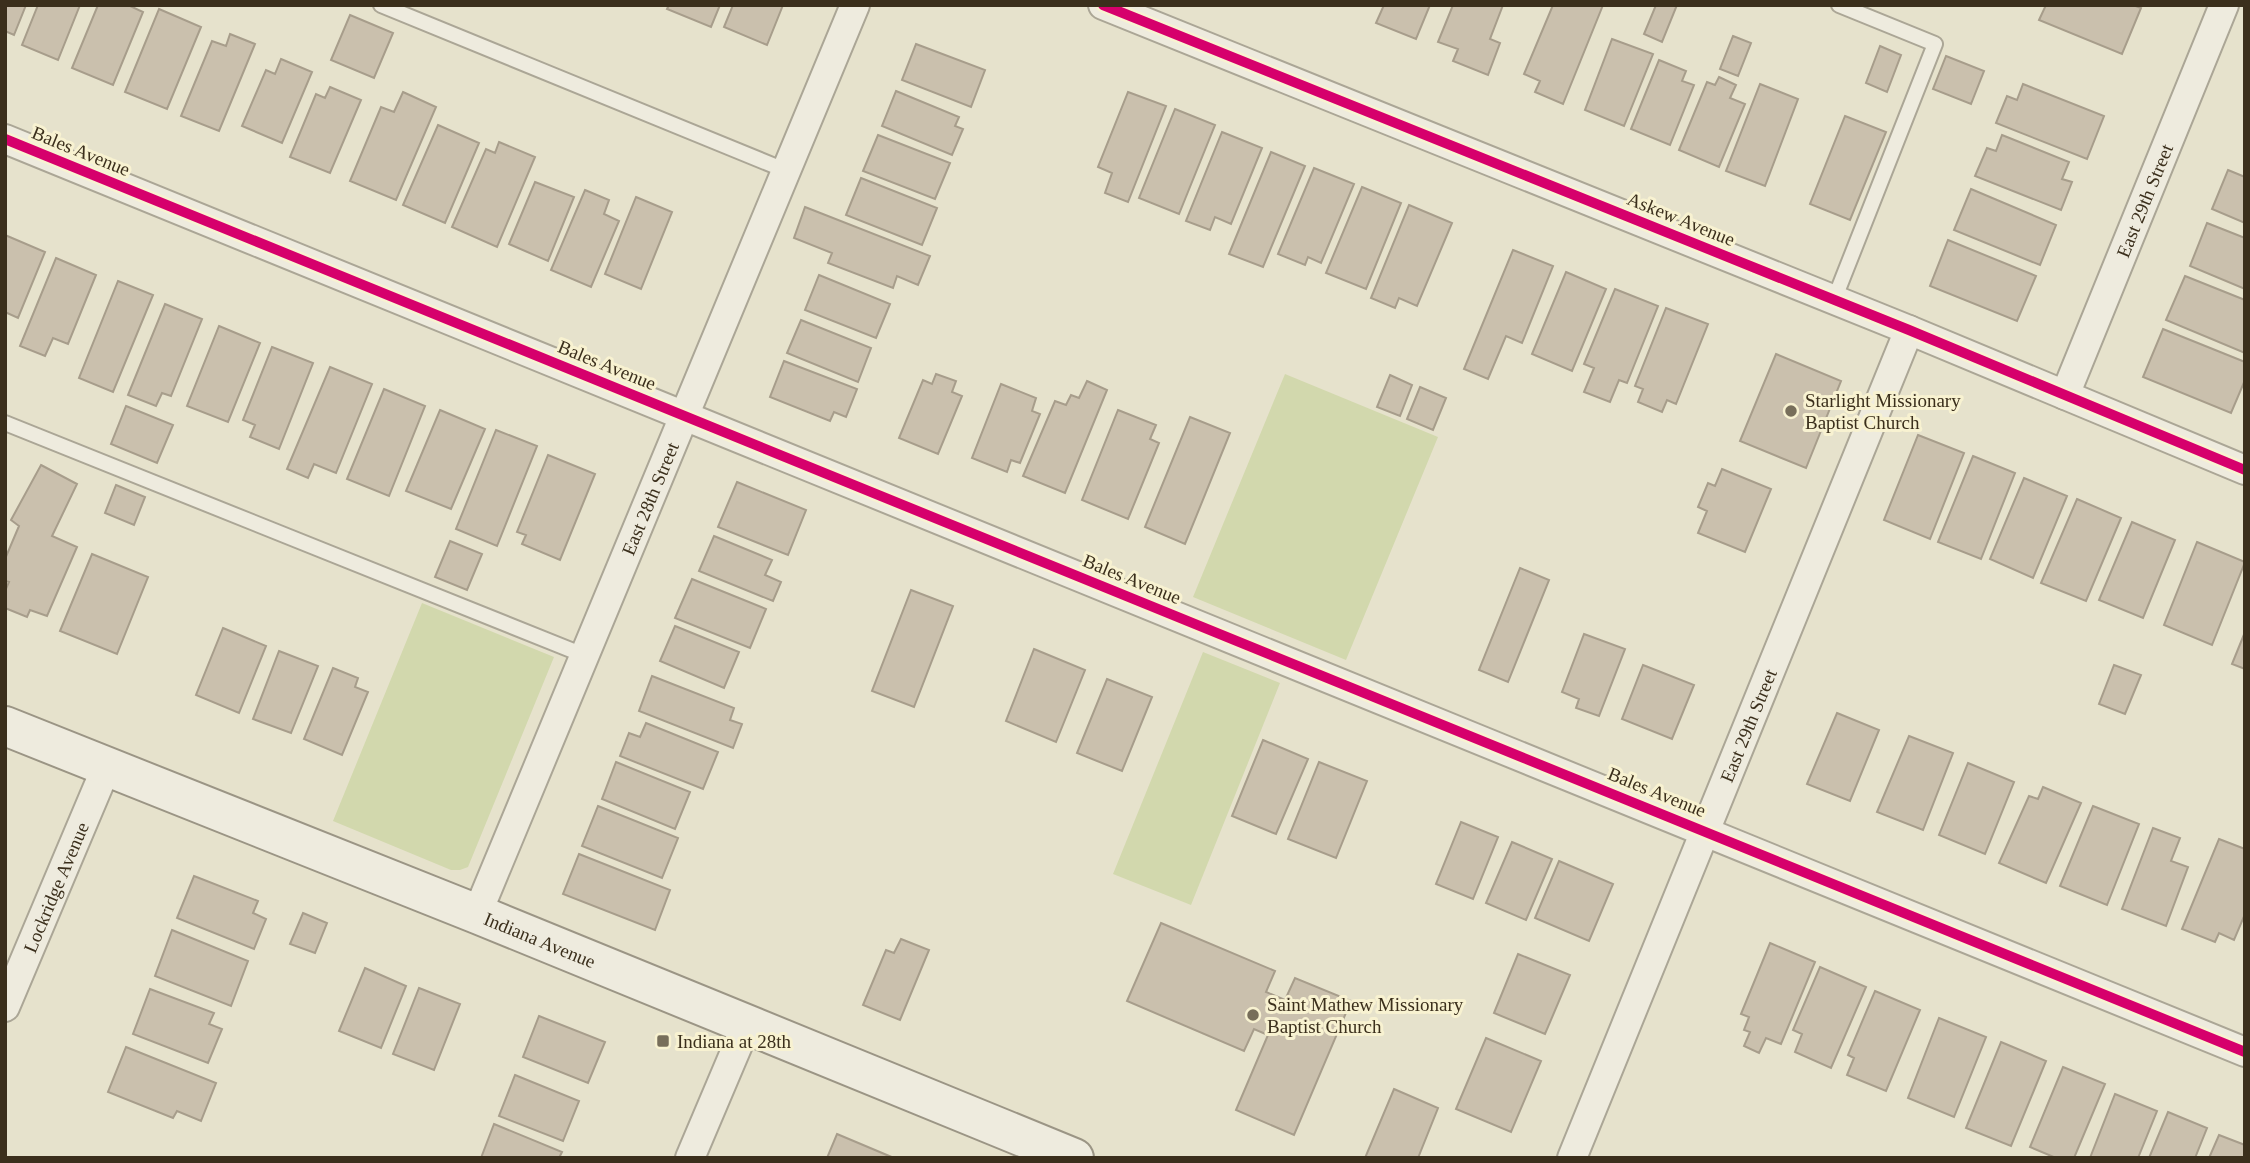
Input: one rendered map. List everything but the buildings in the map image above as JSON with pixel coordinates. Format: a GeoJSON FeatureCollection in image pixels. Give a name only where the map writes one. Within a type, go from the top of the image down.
{"type":"FeatureCollection","features":[{"type":"Feature","properties":{"kind":"street","name":"East 28th Street"},"geometry":{"type":"LineString","coordinates":[[477,914],[855,5]]}},
{"type":"Feature","properties":{"kind":"street","name":"Askew Avenue"},"geometry":{"type":"LineString","coordinates":[[1103,5],[1909,330],[2245,470]]}},
{"type":"Feature","properties":{"kind":"street","name":"East 29th Street"},"geometry":{"type":"LineString","coordinates":[[2065,395],[2224,5]]}},
{"type":"Feature","properties":{"kind":"street","name":"Bales Avenue"},"geometry":{"type":"LineString","coordinates":[[5,139],[2245,1052]]}},
{"type":"Feature","properties":{"kind":"street","name":"East 29th Street"},"geometry":{"type":"LineString","coordinates":[[1572,1158],[1909,330]]}},
{"type":"Feature","properties":{"kind":"street","name":"Indiana Avenue"},"geometry":{"type":"LineString","coordinates":[[5,726],[477,914],[1074,1158]]}},
{"type":"Feature","properties":{"kind":"street","name":"Lockridge Avenue"},"geometry":{"type":"LineString","coordinates":[[5,1007],[106,768]]}},
{"type":"Feature","properties":{"kind":"street"},"geometry":{"type":"LineString","coordinates":[[690,1158],[746,1026]]}},
{"type":"Feature","properties":{"kind":"lane"},"geometry":{"type":"LineString","coordinates":[[381,5],[787,171]]}},
{"type":"Feature","properties":{"kind":"lane"},"geometry":{"type":"LineString","coordinates":[[1834,300],[1934,44],[1839,5]]}},
{"type":"Feature","properties":{"kind":"lane"},"geometry":{"type":"LineString","coordinates":[[5,423],[586,656]]}},
{"type":"Feature","properties":{"kind":"green space"},"geometry":{"type":"Polygon","coordinates":[[[1285,374],[1438,437],[1346,660],[1193,597],[1285,374]]]}},
{"type":"Feature","properties":{"kind":"green space"},"geometry":{"type":"Polygon","coordinates":[[[422,603],[554,657],[468,867],[460,870],[451,870],[333,821],[422,603]]]}},
{"type":"Feature","properties":{"kind":"green space"},"geometry":{"type":"Polygon","coordinates":[[[1203,652],[1280,683],[1191,905],[1113,874],[1203,652]]]}},
{"type":"Feature","properties":{"kind":"cycle path"},"geometry":{"type":"LineString","coordinates":[[1103,5],[1909,330],[2245,470]]}},
{"type":"Feature","properties":{"kind":"cycle path"},"geometry":{"type":"LineString","coordinates":[[5,139],[2245,1052]]}},
{"type":"Feature","properties":{"kind":"place","name":"Starlight Missionary Baptist Church"},"geometry":{"type":"Point","coordinates":[1791,411]}},
{"type":"Feature","properties":{"kind":"place","name":"Saint Mathew Missionary Baptist Church"},"geometry":{"type":"Point","coordinates":[1253,1015]}},
{"type":"Feature","properties":{"kind":"place","name":"Indiana at 28th"},"geometry":{"type":"Point","coordinates":[663,1041]}}]}
